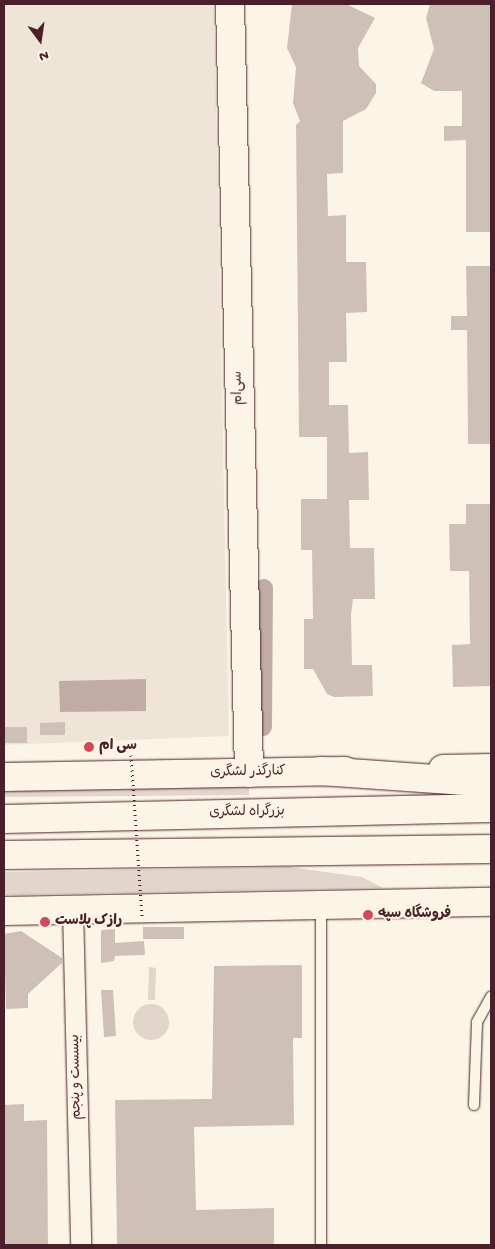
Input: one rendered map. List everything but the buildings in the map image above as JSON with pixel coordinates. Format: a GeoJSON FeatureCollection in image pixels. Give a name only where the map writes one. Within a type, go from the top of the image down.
{"type":"FeatureCollection","features":[{"type":"Feature","properties":{"kind":"main road","name":"سی‌ام"},"geometry":{"type":"LineString","coordinates":[[230,4],[248,773]]}},
{"type":"Feature","properties":{"kind":"main road","name":"کنارگذر لشگری"},"geometry":{"type":"LineString","coordinates":[[4,777],[491,768]]}},
{"type":"Feature","properties":{"kind":"main road"},"geometry":{"type":"LineString","coordinates":[[321,771],[491,783]]}},
{"type":"Feature","properties":{"kind":"main road","name":"بزرگراه لشگری"},"geometry":{"type":"LineString","coordinates":[[4,819],[491,808]]}},
{"type":"Feature","properties":{"kind":"main road"},"geometry":{"type":"LineString","coordinates":[[4,855],[491,849]]}},
{"type":"Feature","properties":{"kind":"main road"},"geometry":{"type":"LineString","coordinates":[[4,911],[491,902]]}},
{"type":"Feature","properties":{"kind":"street","name":"بیسست و پنجم"},"geometry":{"type":"LineString","coordinates":[[73,910],[81,1245]]}},
{"type":"Feature","properties":{"kind":"lane"},"geometry":{"type":"LineString","coordinates":[[321,905],[321,1245]]}},
{"type":"Feature","properties":{"kind":"lane"},"geometry":{"type":"LineString","coordinates":[[474,1105],[477,1022],[491,997]]}},
{"type":"Feature","properties":{"kind":"path"},"geometry":{"type":"LineString","coordinates":[[131,755],[142,918]]}},
{"type":"Feature","properties":{"kind":"shaded area"},"geometry":{"type":"Polygon","coordinates":[[[4,4],[214,4],[229,736],[4,745],[4,4]]]}},
{"type":"Feature","properties":{"kind":"shaded area"},"geometry":{"type":"Polygon","coordinates":[[[146,679],[146,711],[60,712],[59,681],[146,679]]]}},
{"type":"Feature","properties":{"kind":"shaded area"},"geometry":{"type":"Polygon","coordinates":[[[249,778],[249,795],[4,797],[4,782],[249,778]]]}},
{"type":"Feature","properties":{"kind":"shaded area"},"geometry":{"type":"Polygon","coordinates":[[[289,867],[362,877],[383,888],[4,895],[4,872],[289,867]]]}},
{"type":"Feature","properties":{"kind":"shaded area"},"geometry":{"type":"Polygon","coordinates":[[[149,967],[156,968],[155,1000],[148,1000],[149,967]]]}},
{"type":"Feature","properties":{"kind":"shaded area"},"geometry":{"type":"Polygon","coordinates":[[[151,1004],[158,1005],[164,1009],[168,1015],[168,1029],[164,1035],[158,1039],[151,1040],[144,1039],[138,1035],[134,1029],[133,1022],[134,1015],[138,1009],[144,1005],[151,1004]]]}},
{"type":"Feature","properties":{"kind":"waterway"},"geometry":{"type":"LineString","coordinates":[[263,727],[264,588]]}},
{"type":"Feature","properties":{"kind":"place","name":"سی ام"},"geometry":{"type":"Point","coordinates":[89,747]}},
{"type":"Feature","properties":{"kind":"place","name":"فروشگاه سپه"},"geometry":{"type":"Point","coordinates":[368,915]}},
{"type":"Feature","properties":{"kind":"place","name":"رازک پلاست"},"geometry":{"type":"Point","coordinates":[45,922]}}]}
